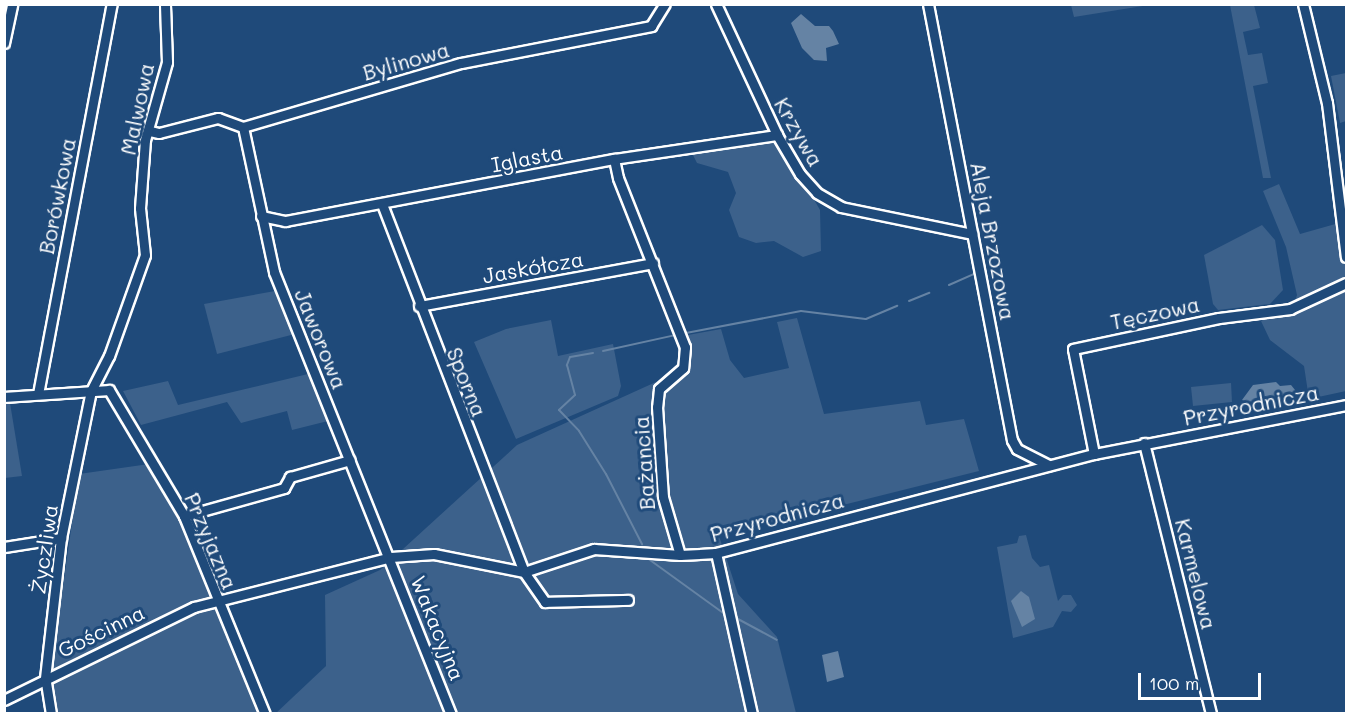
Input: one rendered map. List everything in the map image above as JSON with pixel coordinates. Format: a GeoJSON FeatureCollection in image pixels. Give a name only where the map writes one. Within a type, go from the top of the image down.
{"type":"FeatureCollection","features":[{"type":"Feature","properties":{"kind":"street"},"geometry":{"type":"LineString","coordinates":[[4,43],[12,4]]}},
{"type":"Feature","properties":{"kind":"street","name":"Borówkowa"},"geometry":{"type":"LineString","coordinates":[[38,394],[112,4]]}},
{"type":"Feature","properties":{"kind":"street","name":"Malwowa"},"geometry":{"type":"LineString","coordinates":[[91,391],[109,356],[145,255],[140,208],[145,140],[150,131],[167,62],[165,4]]}},
{"type":"Feature","properties":{"kind":"street","name":"Bylinowa"},"geometry":{"type":"LineString","coordinates":[[243,128],[461,63],[651,26],[665,4]]}},
{"type":"Feature","properties":{"kind":"street","name":"Krzywa"},"geometry":{"type":"LineString","coordinates":[[716,4],[777,135],[800,174],[832,203],[972,234]]}},
{"type":"Feature","properties":{"kind":"street","name":"Aleja Brzozowa"},"geometry":{"type":"LineString","coordinates":[[928,4],[1012,440],[1017,449],[1049,465]]}},
{"type":"Feature","properties":{"kind":"street"},"geometry":{"type":"LineString","coordinates":[[1303,4],[1327,103],[1347,257]]}},
{"type":"Feature","properties":{"kind":"street"},"geometry":{"type":"LineString","coordinates":[[150,131],[159,133],[218,118],[243,128]]}},
{"type":"Feature","properties":{"kind":"street","name":"Jaworowa"},"geometry":{"type":"LineString","coordinates":[[243,128],[274,272],[391,557]]}},
{"type":"Feature","properties":{"kind":"street","name":"Iglasta"},"geometry":{"type":"LineString","coordinates":[[264,232],[285,221],[614,159],[777,135]]}},
{"type":"Feature","properties":{"kind":"street"},"geometry":{"type":"LineString","coordinates":[[614,159],[653,263]]}},
{"type":"Feature","properties":{"kind":"street","name":"Sporna"},"geometry":{"type":"LineString","coordinates":[[382,204],[419,306],[524,572],[546,602],[628,600]]}},
{"type":"Feature","properties":{"kind":"street","name":"Iglasta"},"geometry":{"type":"LineString","coordinates":[[261,216],[285,221]]}},
{"type":"Feature","properties":{"kind":"street","name":"Jaskółcza"},"geometry":{"type":"LineString","coordinates":[[419,306],[653,263]]}},
{"type":"Feature","properties":{"kind":"street","name":"Bażancia"},"geometry":{"type":"LineString","coordinates":[[653,263],[685,347],[686,358],[677,375],[659,389],[657,406],[663,497],[680,555]]}},
{"type":"Feature","properties":{"kind":"street","name":"Tęczowa"},"geometry":{"type":"LineString","coordinates":[[1094,453],[1073,349],[1219,318],[1290,309],[1347,283]]}},
{"type":"Feature","properties":{"kind":"street","name":"Przyjazna"},"geometry":{"type":"LineString","coordinates":[[91,391],[109,390],[184,516],[215,599],[265,714]]}},
{"type":"Feature","properties":{"kind":"street"},"geometry":{"type":"LineString","coordinates":[[4,398],[91,391]]}},
{"type":"Feature","properties":{"kind":"street","name":"Życzliwa"},"geometry":{"type":"LineString","coordinates":[[51,714],[45,678],[61,538],[91,391]]}},
{"type":"Feature","properties":{"kind":"street","name":"Przyrodnicza"},"geometry":{"type":"LineString","coordinates":[[215,599],[391,557],[434,554],[524,572],[594,549],[680,555],[716,553],[1094,453],[1347,405]]}},
{"type":"Feature","properties":{"kind":"street","name":"Karmelowa"},"geometry":{"type":"LineString","coordinates":[[1144,443],[1211,714]]}},
{"type":"Feature","properties":{"kind":"street"},"geometry":{"type":"LineString","coordinates":[[184,516],[284,488],[290,477],[350,460]]}},
{"type":"Feature","properties":{"kind":"street"},"geometry":{"type":"LineString","coordinates":[[4,547],[61,538]]}},
{"type":"Feature","properties":{"kind":"street"},"geometry":{"type":"LineString","coordinates":[[716,553],[752,714]]}},
{"type":"Feature","properties":{"kind":"street","name":"Wakacyjna"},"geometry":{"type":"LineString","coordinates":[[391,557],[451,714]]}},
{"type":"Feature","properties":{"kind":"street","name":"Gościnna"},"geometry":{"type":"LineString","coordinates":[[4,700],[45,678],[215,599]]}},
{"type":"Feature","properties":{"kind":"shaded area"},"geometry":{"type":"Polygon","coordinates":[[[1071,4],[1149,5],[1074,17],[1071,4]]]}},
{"type":"Feature","properties":{"kind":"shaded area"},"geometry":{"type":"Polygon","coordinates":[[[1230,5],[1254,5],[1260,28],[1243,32],[1248,55],[1262,53],[1268,83],[1253,86],[1271,178],[1263,178],[1230,5]]]}},
{"type":"Feature","properties":{"kind":"shaded area"},"geometry":{"type":"Polygon","coordinates":[[[801,14],[815,26],[829,26],[833,31],[839,44],[826,48],[827,61],[814,60],[802,48],[791,23],[801,14]]]}},
{"type":"Feature","properties":{"kind":"shaded area"},"geometry":{"type":"Polygon","coordinates":[[[1346,73],[1346,121],[1340,123],[1331,76],[1346,73]]]}},
{"type":"Feature","properties":{"kind":"shaded area"},"geometry":{"type":"Polygon","coordinates":[[[780,140],[820,210],[821,251],[803,257],[774,241],[756,243],[739,237],[729,210],[736,193],[728,172],[697,163],[692,153],[780,140]]]}},
{"type":"Feature","properties":{"kind":"shaded area"},"geometry":{"type":"Polygon","coordinates":[[[1279,184],[1300,234],[1346,221],[1346,391],[1309,399],[1304,366],[1270,340],[1261,321],[1294,304],[1297,295],[1286,247],[1263,191],[1279,184]]]}},
{"type":"Feature","properties":{"kind":"shaded area"},"geometry":{"type":"Polygon","coordinates":[[[1262,225],[1275,240],[1283,290],[1270,304],[1218,310],[1213,304],[1204,255],[1262,225]]]}},
{"type":"Feature","properties":{"kind":"shaded area"},"geometry":{"type":"Polygon","coordinates":[[[275,291],[295,334],[217,354],[204,304],[275,291]]]}},
{"type":"Feature","properties":{"kind":"shaded area"},"geometry":{"type":"Polygon","coordinates":[[[797,318],[824,414],[920,401],[926,425],[964,419],[979,471],[719,536],[738,594],[777,637],[796,713],[275,714],[326,666],[325,595],[380,570],[517,445],[689,367],[688,335],[721,329],[730,360],[744,378],[789,368],[777,322],[797,318]]]}},
{"type":"Feature","properties":{"kind":"shaded area"},"geometry":{"type":"Polygon","coordinates":[[[551,320],[558,356],[613,344],[621,386],[618,396],[516,439],[474,342],[506,329],[551,320]]]}},
{"type":"Feature","properties":{"kind":"shaded area"},"geometry":{"type":"Polygon","coordinates":[[[308,374],[328,421],[292,430],[287,411],[241,423],[227,402],[141,425],[123,391],[168,381],[178,405],[308,374]]]}},
{"type":"Feature","properties":{"kind":"shaded area"},"geometry":{"type":"Polygon","coordinates":[[[1276,382],[1280,386],[1291,385],[1300,396],[1249,404],[1242,400],[1253,385],[1276,382]]]}},
{"type":"Feature","properties":{"kind":"shaded area"},"geometry":{"type":"Polygon","coordinates":[[[1231,383],[1232,402],[1193,406],[1191,387],[1231,383]]]}},
{"type":"Feature","properties":{"kind":"shaded area"},"geometry":{"type":"Polygon","coordinates":[[[5,403],[10,403],[22,476],[5,478],[5,403]]]}},
{"type":"Feature","properties":{"kind":"shaded area"},"geometry":{"type":"Polygon","coordinates":[[[149,464],[178,517],[259,713],[56,713],[50,677],[79,474],[149,464]]]}},
{"type":"Feature","properties":{"kind":"shaded area"},"geometry":{"type":"Polygon","coordinates":[[[1026,535],[1032,558],[1040,567],[1049,565],[1058,601],[1063,595],[1071,595],[1077,605],[1071,612],[1062,611],[1053,627],[1013,638],[997,547],[1017,543],[1019,536],[1026,535]]]}},
{"type":"Feature","properties":{"kind":"shaded area"},"geometry":{"type":"Polygon","coordinates":[[[1021,591],[1029,597],[1035,619],[1022,627],[1011,601],[1021,591]]]}},
{"type":"Feature","properties":{"kind":"shaded area"},"geometry":{"type":"Polygon","coordinates":[[[838,651],[844,677],[827,682],[822,655],[838,651]]]}},
{"type":"Feature","properties":{"kind":"waterway"},"geometry":{"type":"LineString","coordinates":[[949,285],[976,273]]}},
{"type":"Feature","properties":{"kind":"waterway"},"geometry":{"type":"LineString","coordinates":[[909,301],[929,293]]}},
{"type":"Feature","properties":{"kind":"waterway"},"geometry":{"type":"LineString","coordinates":[[686,333],[801,311],[866,319],[897,306]]}},
{"type":"Feature","properties":{"kind":"waterway"},"geometry":{"type":"LineString","coordinates":[[603,351],[676,335]]}},
{"type":"Feature","properties":{"kind":"waterway"},"geometry":{"type":"LineString","coordinates":[[593,353],[570,357],[567,365],[575,395],[559,410],[579,431],[606,474],[642,544]]}},
{"type":"Feature","properties":{"kind":"waterway"},"geometry":{"type":"LineString","coordinates":[[643,555],[726,615]]}},
{"type":"Feature","properties":{"kind":"waterway"},"geometry":{"type":"LineString","coordinates":[[738,619],[777,640]]}}]}
